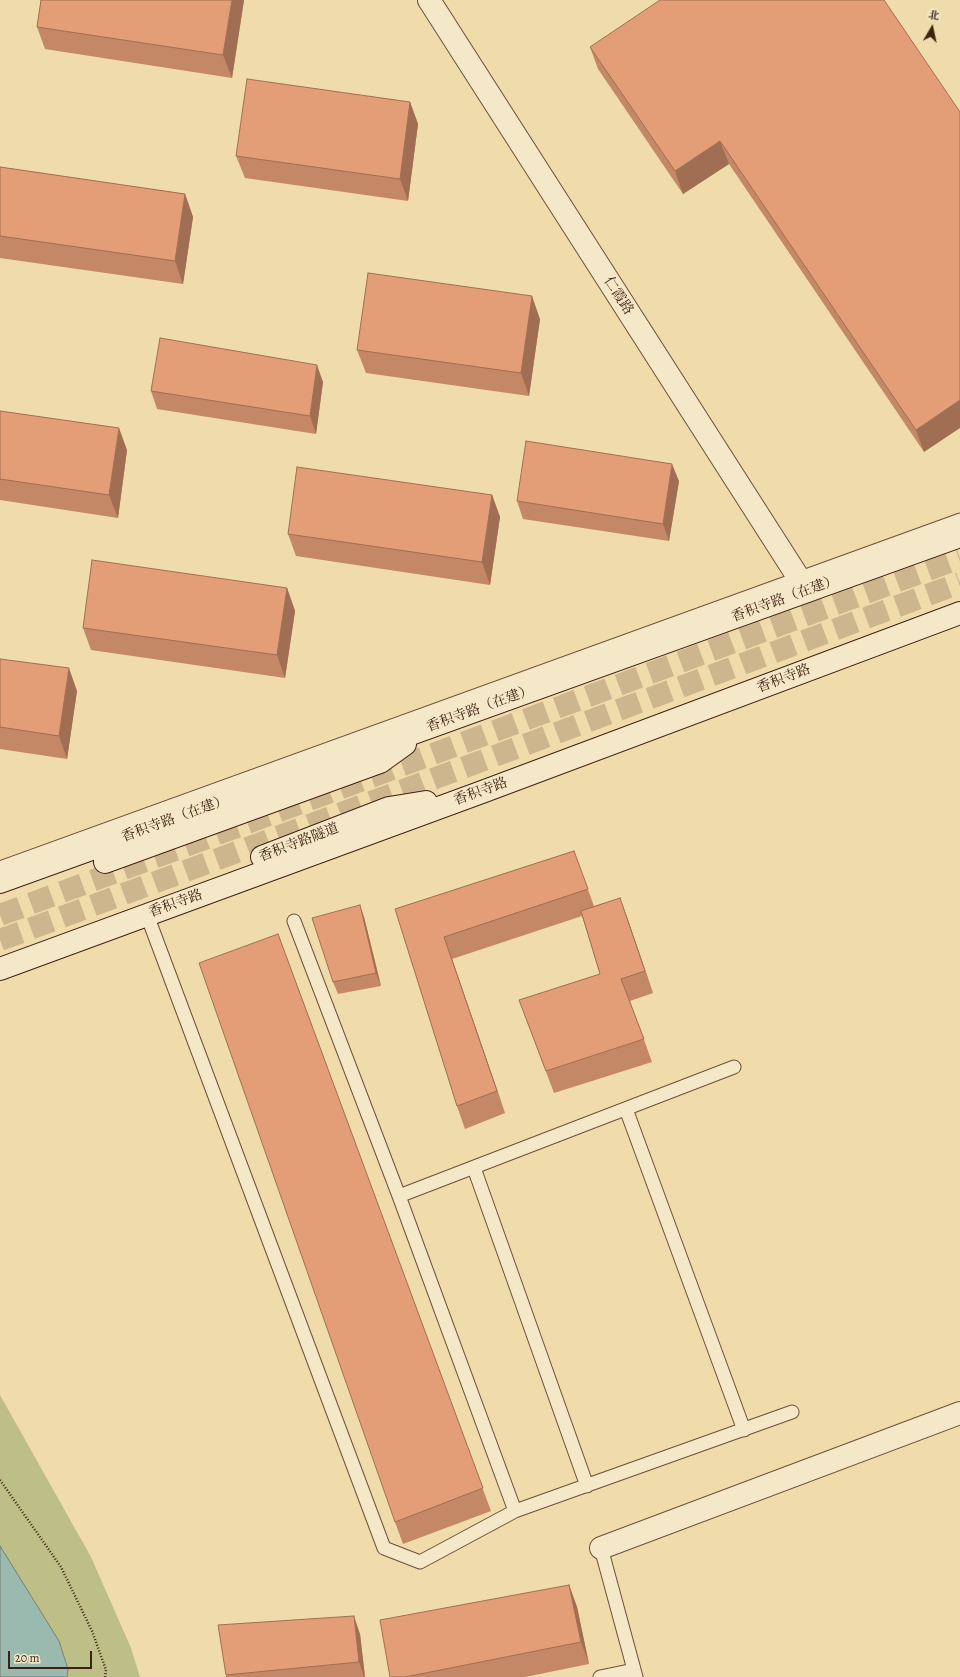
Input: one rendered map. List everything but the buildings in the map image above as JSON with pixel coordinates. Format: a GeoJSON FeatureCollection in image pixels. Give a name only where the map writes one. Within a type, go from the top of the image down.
{"type":"FeatureCollection","features":[{"type":"Feature","properties":{"kind":"street","name":"仁霞路"},"geometry":{"type":"LineString","coordinates":[[428,0],[803,585]]}},
{"type":"Feature","properties":{"kind":"street","name":"香积寺路（在建）"},"geometry":{"type":"LineString","coordinates":[[0,882],[427,728],[803,585],[960,536]]}},
{"type":"Feature","properties":{"kind":"street","name":"香积寺路"},"geometry":{"type":"LineString","coordinates":[[0,968],[482,792],[960,613]]}},
{"type":"Feature","properties":{"kind":"street"},"geometry":{"type":"LineString","coordinates":[[105,862],[380,762],[427,728]]}},
{"type":"Feature","properties":{"kind":"street","name":"香积寺路隧道"},"geometry":{"type":"LineString","coordinates":[[121,911],[389,808],[482,792]]}},
{"type":"Feature","properties":{"kind":"street"},"geometry":{"type":"LineString","coordinates":[[601,1548],[960,1413]]}},
{"type":"Feature","properties":{"kind":"lane"},"geometry":{"type":"LineString","coordinates":[[0,868],[803,585],[960,520]]}},
{"type":"Feature","properties":{"kind":"lane"},"geometry":{"type":"LineString","coordinates":[[147,915],[384,1548],[420,1562],[515,1511],[792,1412]]}},
{"type":"Feature","properties":{"kind":"lane"},"geometry":{"type":"LineString","coordinates":[[294,921],[399,1196],[515,1511]]}},
{"type":"Feature","properties":{"kind":"lane"},"geometry":{"type":"LineString","coordinates":[[399,1196],[734,1067]]}},
{"type":"Feature","properties":{"kind":"lane"},"geometry":{"type":"LineString","coordinates":[[626,1109],[744,1430]]}},
{"type":"Feature","properties":{"kind":"lane"},"geometry":{"type":"LineString","coordinates":[[474,1168],[587,1486]]}},
{"type":"Feature","properties":{"kind":"lane"},"geometry":{"type":"LineString","coordinates":[[600,1677],[635,1673],[601,1548]]}},
{"type":"Feature","properties":{"kind":"path"},"geometry":{"type":"LineString","coordinates":[[0,1480],[61,1567],[92,1631],[106,1670],[105,1677]]}},
{"type":"Feature","properties":{"kind":"green space"},"geometry":{"type":"Polygon","coordinates":[[[0,1395],[91,1557],[131,1648],[140,1677],[67,1677],[68,1669],[59,1641],[0,1546],[0,1395]]]}},
{"type":"Feature","properties":{"kind":"water"},"geometry":{"type":"Polygon","coordinates":[[[0,1546],[59,1641],[68,1669],[67,1677],[0,1677],[0,1546]]]}},
{"type":"Feature","properties":{"kind":"tunnel"},"geometry":{"type":"LineString","coordinates":[[0,915],[960,558]]}},
{"type":"Feature","properties":{"kind":"tunnel"},"geometry":{"type":"LineString","coordinates":[[0,940],[960,583]]}}]}
